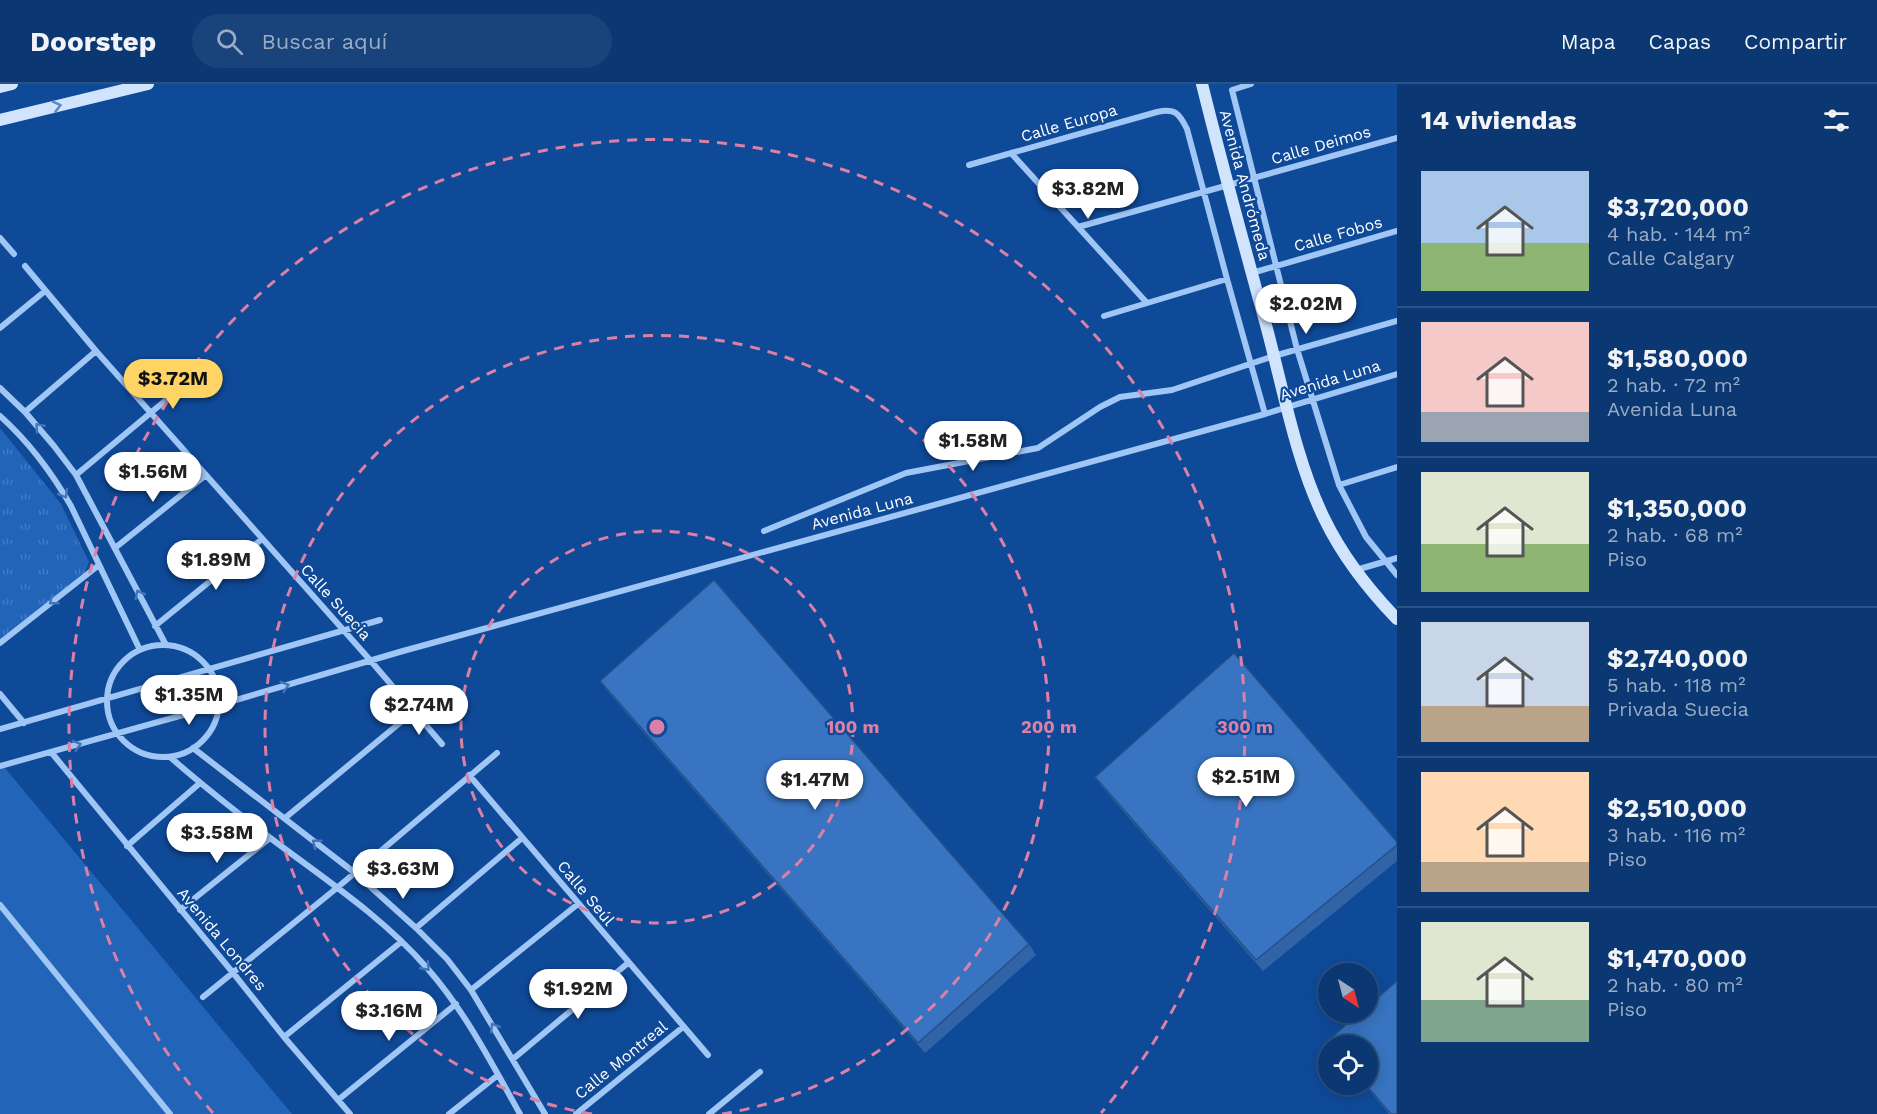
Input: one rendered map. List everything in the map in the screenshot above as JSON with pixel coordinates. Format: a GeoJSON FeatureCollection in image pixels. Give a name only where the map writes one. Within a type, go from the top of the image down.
{"type":"FeatureCollection","features":[{"type":"Feature","properties":{"kind":"street"},"geometry":{"type":"LineString","coordinates":[[0,87],[12,84]]}},
{"type":"Feature","properties":{"kind":"street"},"geometry":{"type":"LineString","coordinates":[[0,120],[148,84]]}},
{"type":"Feature","properties":{"kind":"street","name":"Avenida Andrómeda"},"geometry":{"type":"LineString","coordinates":[[1202,84],[1227,186],[1299,451],[1325,521],[1356,570],[1397,619]]}},
{"type":"Feature","properties":{"kind":"street","name":"Avenida Andrómeda"},"geometry":{"type":"LineString","coordinates":[[1251,84],[1233,90],[1297,349],[1312,400],[1339,485],[1366,537],[1397,575]]}},
{"type":"Feature","properties":{"kind":"street","name":"Calle Europa"},"geometry":{"type":"LineString","coordinates":[[969,165],[1168,110],[1176,113],[1186,129],[1202,191]]}},
{"type":"Feature","properties":{"kind":"street","name":"Calle Deimos"},"geometry":{"type":"LineString","coordinates":[[1078,227],[1397,138]]}},
{"type":"Feature","properties":{"kind":"street"},"geometry":{"type":"LineString","coordinates":[[1011,153],[1147,303]]}},
{"type":"Feature","properties":{"kind":"street"},"geometry":{"type":"LineString","coordinates":[[1202,191],[1265,414]]}},
{"type":"Feature","properties":{"kind":"street","name":"Calle Fobos"},"geometry":{"type":"LineString","coordinates":[[1251,274],[1397,231]]}},
{"type":"Feature","properties":{"kind":"street"},"geometry":{"type":"LineString","coordinates":[[0,239],[14,254]]}},
{"type":"Feature","properties":{"kind":"street","name":"Calle Suecia"},"geometry":{"type":"LineString","coordinates":[[25,266],[96,351],[442,744]]}},
{"type":"Feature","properties":{"kind":"street"},"geometry":{"type":"LineString","coordinates":[[1104,316],[1227,279]]}},
{"type":"Feature","properties":{"kind":"street"},"geometry":{"type":"LineString","coordinates":[[0,328],[45,291]]}},
{"type":"Feature","properties":{"kind":"street"},"geometry":{"type":"LineString","coordinates":[[764,531],[906,473],[1038,448],[1100,407],[1120,397],[1172,390],[1251,363],[1397,321]]}},
{"type":"Feature","properties":{"kind":"street"},"geometry":{"type":"LineString","coordinates":[[25,411],[96,351]]}},
{"type":"Feature","properties":{"kind":"street","name":"Avenida Luna"},"geometry":{"type":"LineString","coordinates":[[0,765],[219,705],[370,660],[1265,414],[1397,374]]}},
{"type":"Feature","properties":{"kind":"street"},"geometry":{"type":"LineString","coordinates":[[0,388],[25,411],[76,475],[166,645]]}},
{"type":"Feature","properties":{"kind":"street"},"geometry":{"type":"LineString","coordinates":[[76,475],[178,390]]}},
{"type":"Feature","properties":{"kind":"street"},"geometry":{"type":"LineString","coordinates":[[0,416],[29,446],[71,506],[140,650]]}},
{"type":"Feature","properties":{"kind":"street"},"geometry":{"type":"LineString","coordinates":[[1339,485],[1397,467]]}},
{"type":"Feature","properties":{"kind":"street"},"geometry":{"type":"LineString","coordinates":[[115,548],[206,475]]}},
{"type":"Feature","properties":{"kind":"street"},"geometry":{"type":"LineString","coordinates":[[155,626],[262,539]]}},
{"type":"Feature","properties":{"kind":"street"},"geometry":{"type":"LineString","coordinates":[[1356,570],[1397,558]]}},
{"type":"Feature","properties":{"kind":"street"},"geometry":{"type":"LineString","coordinates":[[0,643],[99,565]]}},
{"type":"Feature","properties":{"kind":"street"},"geometry":{"type":"LineString","coordinates":[[0,729],[380,620]]}},
{"type":"Feature","properties":{"kind":"street"},"geometry":{"type":"LineString","coordinates":[[166,645],[183,649],[198,657],[209,669],[217,686],[219,705],[211,729],[194,748],[170,757],[154,757],[127,744],[117,733],[108,710],[107,697],[112,680],[130,656],[149,647],[166,645]]}},
{"type":"Feature","properties":{"kind":"street"},"geometry":{"type":"LineString","coordinates":[[0,694],[24,723]]}},
{"type":"Feature","properties":{"kind":"street"},"geometry":{"type":"LineString","coordinates":[[285,818],[413,712]]}},
{"type":"Feature","properties":{"kind":"street"},"geometry":{"type":"LineString","coordinates":[[194,748],[355,873],[447,959],[471,990],[545,1114]]}},
{"type":"Feature","properties":{"kind":"street","name":"Avenida Londres"},"geometry":{"type":"LineString","coordinates":[[51,752],[284,1037],[350,1114]]}},
{"type":"Feature","properties":{"kind":"street"},"geometry":{"type":"LineString","coordinates":[[203,997],[234,974],[497,753]]}},
{"type":"Feature","properties":{"kind":"street"},"geometry":{"type":"LineString","coordinates":[[170,757],[270,838],[338,887],[426,966],[456,1004],[520,1114]]}},
{"type":"Feature","properties":{"kind":"street","name":"Calle Seúl"},"geometry":{"type":"LineString","coordinates":[[469,775],[708,1055]]}},
{"type":"Feature","properties":{"kind":"street"},"geometry":{"type":"LineString","coordinates":[[127,846],[200,783]]}},
{"type":"Feature","properties":{"kind":"street"},"geometry":{"type":"LineString","coordinates":[[180,910],[270,838]]}},
{"type":"Feature","properties":{"kind":"street"},"geometry":{"type":"LineString","coordinates":[[416,928],[522,838]]}},
{"type":"Feature","properties":{"kind":"street"},"geometry":{"type":"LineString","coordinates":[[471,990],[578,904]]}},
{"type":"Feature","properties":{"kind":"street"},"geometry":{"type":"LineString","coordinates":[[0,905],[170,1114]]}},
{"type":"Feature","properties":{"kind":"street"},"geometry":{"type":"LineString","coordinates":[[284,1037],[401,942]]}},
{"type":"Feature","properties":{"kind":"street"},"geometry":{"type":"LineString","coordinates":[[513,1059],[628,963]]}},
{"type":"Feature","properties":{"kind":"street"},"geometry":{"type":"LineString","coordinates":[[338,1100],[456,1004]]}},
{"type":"Feature","properties":{"kind":"street","name":"Calle Montreal"},"geometry":{"type":"LineString","coordinates":[[576,1114],[683,1028]]}},
{"type":"Feature","properties":{"kind":"street"},"geometry":{"type":"LineString","coordinates":[[708,1114],[760,1072]]}},
{"type":"Feature","properties":{"kind":"street"},"geometry":{"type":"LineString","coordinates":[[449,1114],[498,1075]]}},
{"type":"Feature","properties":{"kind":"green space"},"geometry":{"type":"Polygon","coordinates":[[[0,428],[61,504],[89,562],[85,572],[0,640],[0,428]]]}},
{"type":"Feature","properties":{"kind":"green space"},"geometry":{"type":"Polygon","coordinates":[[[0,762],[292,1114],[0,1114],[0,762]]]}},
{"type":"Feature","properties":{"kind":"building"},"geometry":{"type":"Polygon","coordinates":[[[714,580],[1029,944],[918,1043],[600,681],[714,580]]]}},
{"type":"Feature","properties":{"kind":"building"},"geometry":{"type":"Polygon","coordinates":[[[1234,653],[1397,842],[1397,845],[1256,960],[1095,777],[1234,653]]]}},
{"type":"Feature","properties":{"kind":"building"},"geometry":{"type":"Polygon","coordinates":[[[1397,981],[1397,1114],[1391,1114],[1375,1095],[1378,1095],[1378,1035],[1335,1035],[1348,1023],[1378,1023],[1378,997],[1397,981]]]}}]}
